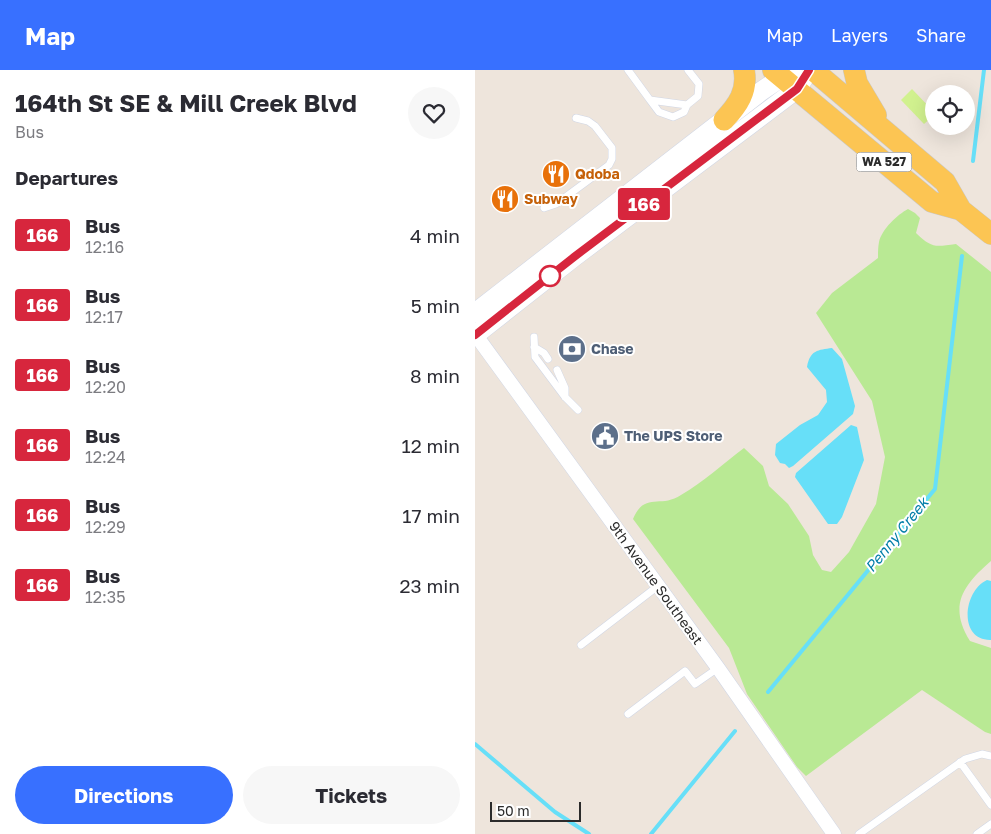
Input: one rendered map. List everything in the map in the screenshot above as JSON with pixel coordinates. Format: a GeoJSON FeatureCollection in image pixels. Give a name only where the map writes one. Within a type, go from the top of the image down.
{"type":"FeatureCollection","features":[{"type":"Feature","properties":{"kind":"main road"},"geometry":{"type":"LineString","coordinates":[[724,120],[742,97],[745,87],[744,70]]}},
{"type":"Feature","properties":{"kind":"main road"},"geometry":{"type":"LineString","coordinates":[[475,313],[724,120],[789,77],[811,70]]}},
{"type":"Feature","properties":{"kind":"main road","name":"WA 527"},"geometry":{"type":"LineString","coordinates":[[811,70],[945,182],[961,210],[991,234]]}},
{"type":"Feature","properties":{"kind":"main road"},"geometry":{"type":"LineString","coordinates":[[854,70],[861,91],[889,134]]}},
{"type":"Feature","properties":{"kind":"main road"},"geometry":{"type":"LineString","coordinates":[[475,334],[574,257],[789,77]]}},
{"type":"Feature","properties":{"kind":"main road","name":"WA 527"},"geometry":{"type":"LineString","coordinates":[[789,77],[932,202],[961,210]]}},
{"type":"Feature","properties":{"kind":"street","name":"9th Avenue Southeast"},"geometry":{"type":"LineString","coordinates":[[475,334],[718,668],[834,834]]}},
{"type":"Feature","properties":{"kind":"lane"},"geometry":{"type":"LineString","coordinates":[[628,70],[659,112],[673,117],[683,112],[687,105],[698,96],[699,84],[689,70]]}},
{"type":"Feature","properties":{"kind":"lane"},"geometry":{"type":"LineString","coordinates":[[650,100],[687,105]]}},
{"type":"Feature","properties":{"kind":"lane"},"geometry":{"type":"LineString","coordinates":[[544,208],[556,204],[609,165],[612,159],[612,148],[595,126],[588,121],[576,118]]}},
{"type":"Feature","properties":{"kind":"lane"},"geometry":{"type":"LineString","coordinates":[[534,337],[535,357],[565,397],[578,410]]}},
{"type":"Feature","properties":{"kind":"lane"},"geometry":{"type":"LineString","coordinates":[[534,346],[544,353],[548,359]]}},
{"type":"Feature","properties":{"kind":"lane"},"geometry":{"type":"LineString","coordinates":[[557,370],[565,388],[565,397]]}},
{"type":"Feature","properties":{"kind":"lane"},"geometry":{"type":"LineString","coordinates":[[581,645],[658,586]]}},
{"type":"Feature","properties":{"kind":"lane"},"geometry":{"type":"LineString","coordinates":[[628,714],[685,671],[695,684],[718,668]]}},
{"type":"Feature","properties":{"kind":"lane"},"geometry":{"type":"LineString","coordinates":[[859,834],[960,762],[981,754],[991,756]]}},
{"type":"Feature","properties":{"kind":"lane"},"geometry":{"type":"LineString","coordinates":[[960,762],[988,795],[991,805]]}},
{"type":"Feature","properties":{"kind":"lane"},"geometry":{"type":"LineString","coordinates":[[977,834],[991,824]]}},
{"type":"Feature","properties":{"kind":"green space"},"geometry":{"type":"Polygon","coordinates":[[[912,89],[925,103],[925,123],[924,124],[901,100],[912,89]]]}},
{"type":"Feature","properties":{"kind":"green space"},"geometry":{"type":"Polygon","coordinates":[[[908,209],[920,218],[916,233],[926,241],[938,246],[956,244],[991,272],[991,561],[966,588],[962,597],[960,617],[970,641],[991,648],[991,734],[985,732],[922,690],[806,776],[797,767],[747,694],[729,648],[633,519],[643,505],[666,501],[681,495],[705,479],[744,448],[763,466],[769,486],[788,504],[809,536],[813,555],[822,570],[831,572],[849,552],[876,504],[885,457],[872,401],[816,313],[832,293],[878,258],[879,242],[883,232],[899,215],[908,209]]]}},
{"type":"Feature","properties":{"kind":"water"},"geometry":{"type":"Polygon","coordinates":[[[832,348],[842,359],[855,406],[853,414],[789,468],[785,464],[780,463],[775,455],[776,444],[800,425],[818,415],[827,402],[826,390],[807,367],[810,357],[815,352],[832,348]]]}},
{"type":"Feature","properties":{"kind":"water"},"geometry":{"type":"Polygon","coordinates":[[[851,425],[857,427],[864,460],[842,517],[837,524],[828,524],[795,477],[796,473],[851,425]]]}},
{"type":"Feature","properties":{"kind":"water"},"geometry":{"type":"Polygon","coordinates":[[[987,580],[991,581],[991,640],[980,638],[973,633],[969,624],[968,614],[973,594],[987,580]]]}},
{"type":"Feature","properties":{"kind":"waterway","name":"Penny Creek"},"geometry":{"type":"LineString","coordinates":[[973,161],[984,70]]}},
{"type":"Feature","properties":{"kind":"waterway","name":"Penny Creek"},"geometry":{"type":"LineString","coordinates":[[768,692],[935,489],[962,256]]}},
{"type":"Feature","properties":{"kind":"waterway","name":"Penny Creek"},"geometry":{"type":"LineString","coordinates":[[651,834],[735,731]]}},
{"type":"Feature","properties":{"kind":"waterway"},"geometry":{"type":"LineString","coordinates":[[475,744],[555,812],[589,834]]}},
{"type":"Feature","properties":{"kind":"bus line","name":"166"},"geometry":{"type":"LineString","coordinates":[[475,335],[574,257],[797,89],[809,70]]}},
{"type":"Feature","properties":{"kind":"place","name":"Qdoba"},"geometry":{"type":"Point","coordinates":[556,174]}},
{"type":"Feature","properties":{"kind":"place","name":"Subway"},"geometry":{"type":"Point","coordinates":[505,199]}},
{"type":"Feature","properties":{"kind":"place","name":"Chase"},"geometry":{"type":"Point","coordinates":[572,349]}},
{"type":"Feature","properties":{"kind":"place","name":"The UPS Store"},"geometry":{"type":"Point","coordinates":[605,436]}}]}
